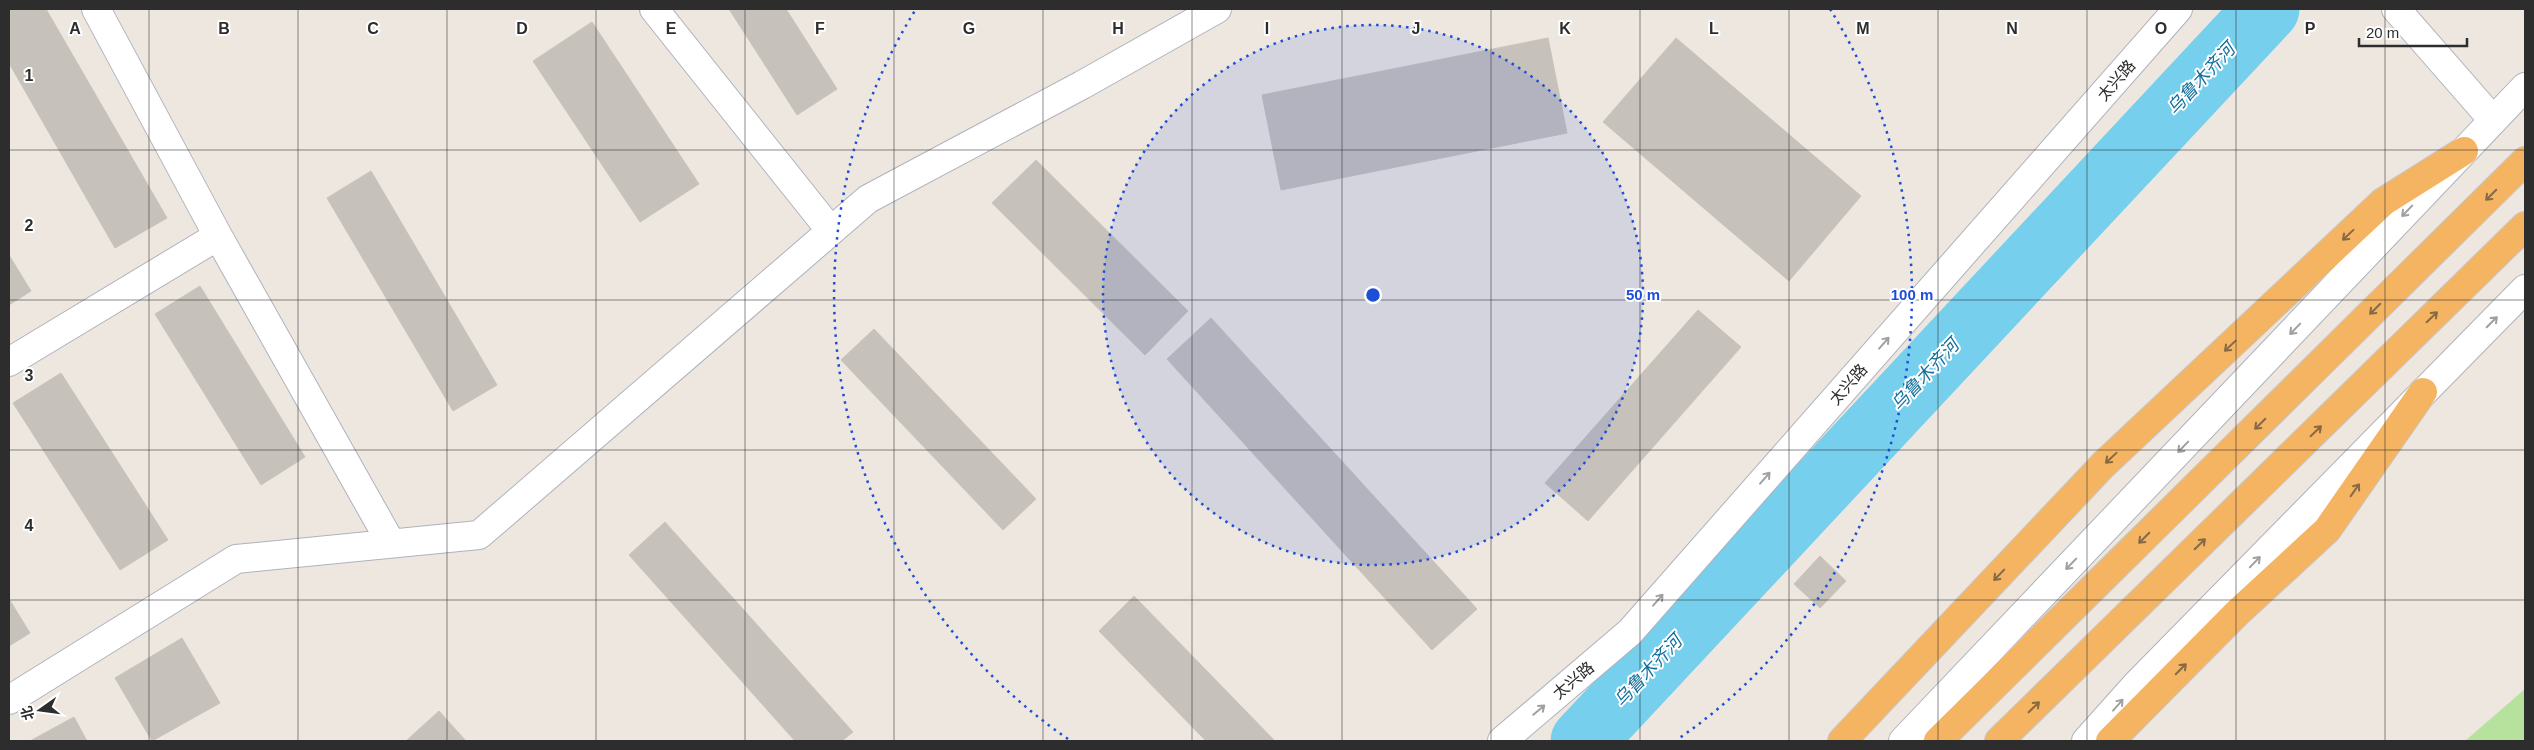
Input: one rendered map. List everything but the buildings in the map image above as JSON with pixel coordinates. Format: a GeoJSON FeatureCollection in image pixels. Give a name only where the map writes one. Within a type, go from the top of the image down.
{"type":"FeatureCollection","features":[{"type":"Feature","properties":{"kind":"highway"},"geometry":{"type":"LineString","coordinates":[[1842,741],[2103,465],[2384,202],[2464,151]]}},
{"type":"Feature","properties":{"kind":"highway"},"geometry":{"type":"LineString","coordinates":[[1938,741],[2525,161]]}},
{"type":"Feature","properties":{"kind":"highway"},"geometry":{"type":"LineString","coordinates":[[1999,741],[2525,226]]}},
{"type":"Feature","properties":{"kind":"highway"},"geometry":{"type":"LineString","coordinates":[[2110,741],[2237,613],[2327,530],[2423,392]]}},
{"type":"Feature","properties":{"kind":"street"},"geometry":{"type":"LineString","coordinates":[[96,9],[218,236],[390,543]]}},
{"type":"Feature","properties":{"kind":"street"},"geometry":{"type":"LineString","coordinates":[[654,9],[831,231]]}},
{"type":"Feature","properties":{"kind":"street"},"geometry":{"type":"LineString","coordinates":[[9,700],[236,559],[479,535],[868,199],[1090,80],[1217,9]]}},
{"type":"Feature","properties":{"kind":"street","name":"太兴路"},"geometry":{"type":"LineString","coordinates":[[1502,741],[1630,632],[2178,9]]}},
{"type":"Feature","properties":{"kind":"street"},"geometry":{"type":"LineString","coordinates":[[2396,9],[2493,120]]}},
{"type":"Feature","properties":{"kind":"street"},"geometry":{"type":"LineString","coordinates":[[1903,741],[2525,88]]}},
{"type":"Feature","properties":{"kind":"street"},"geometry":{"type":"LineString","coordinates":[[9,362],[218,236]]}},
{"type":"Feature","properties":{"kind":"street"},"geometry":{"type":"LineString","coordinates":[[2086,741],[2136,685],[2525,289]]}},
{"type":"Feature","properties":{"kind":"green space"},"geometry":{"type":"Polygon","coordinates":[[[2525,689],[2525,741],[2465,741],[2525,689]]]}},
{"type":"Feature","properties":{"kind":"waterway","name":"乌鲁木齐河"},"geometry":{"type":"LineString","coordinates":[[1583,741],[2267,9]]}}]}
